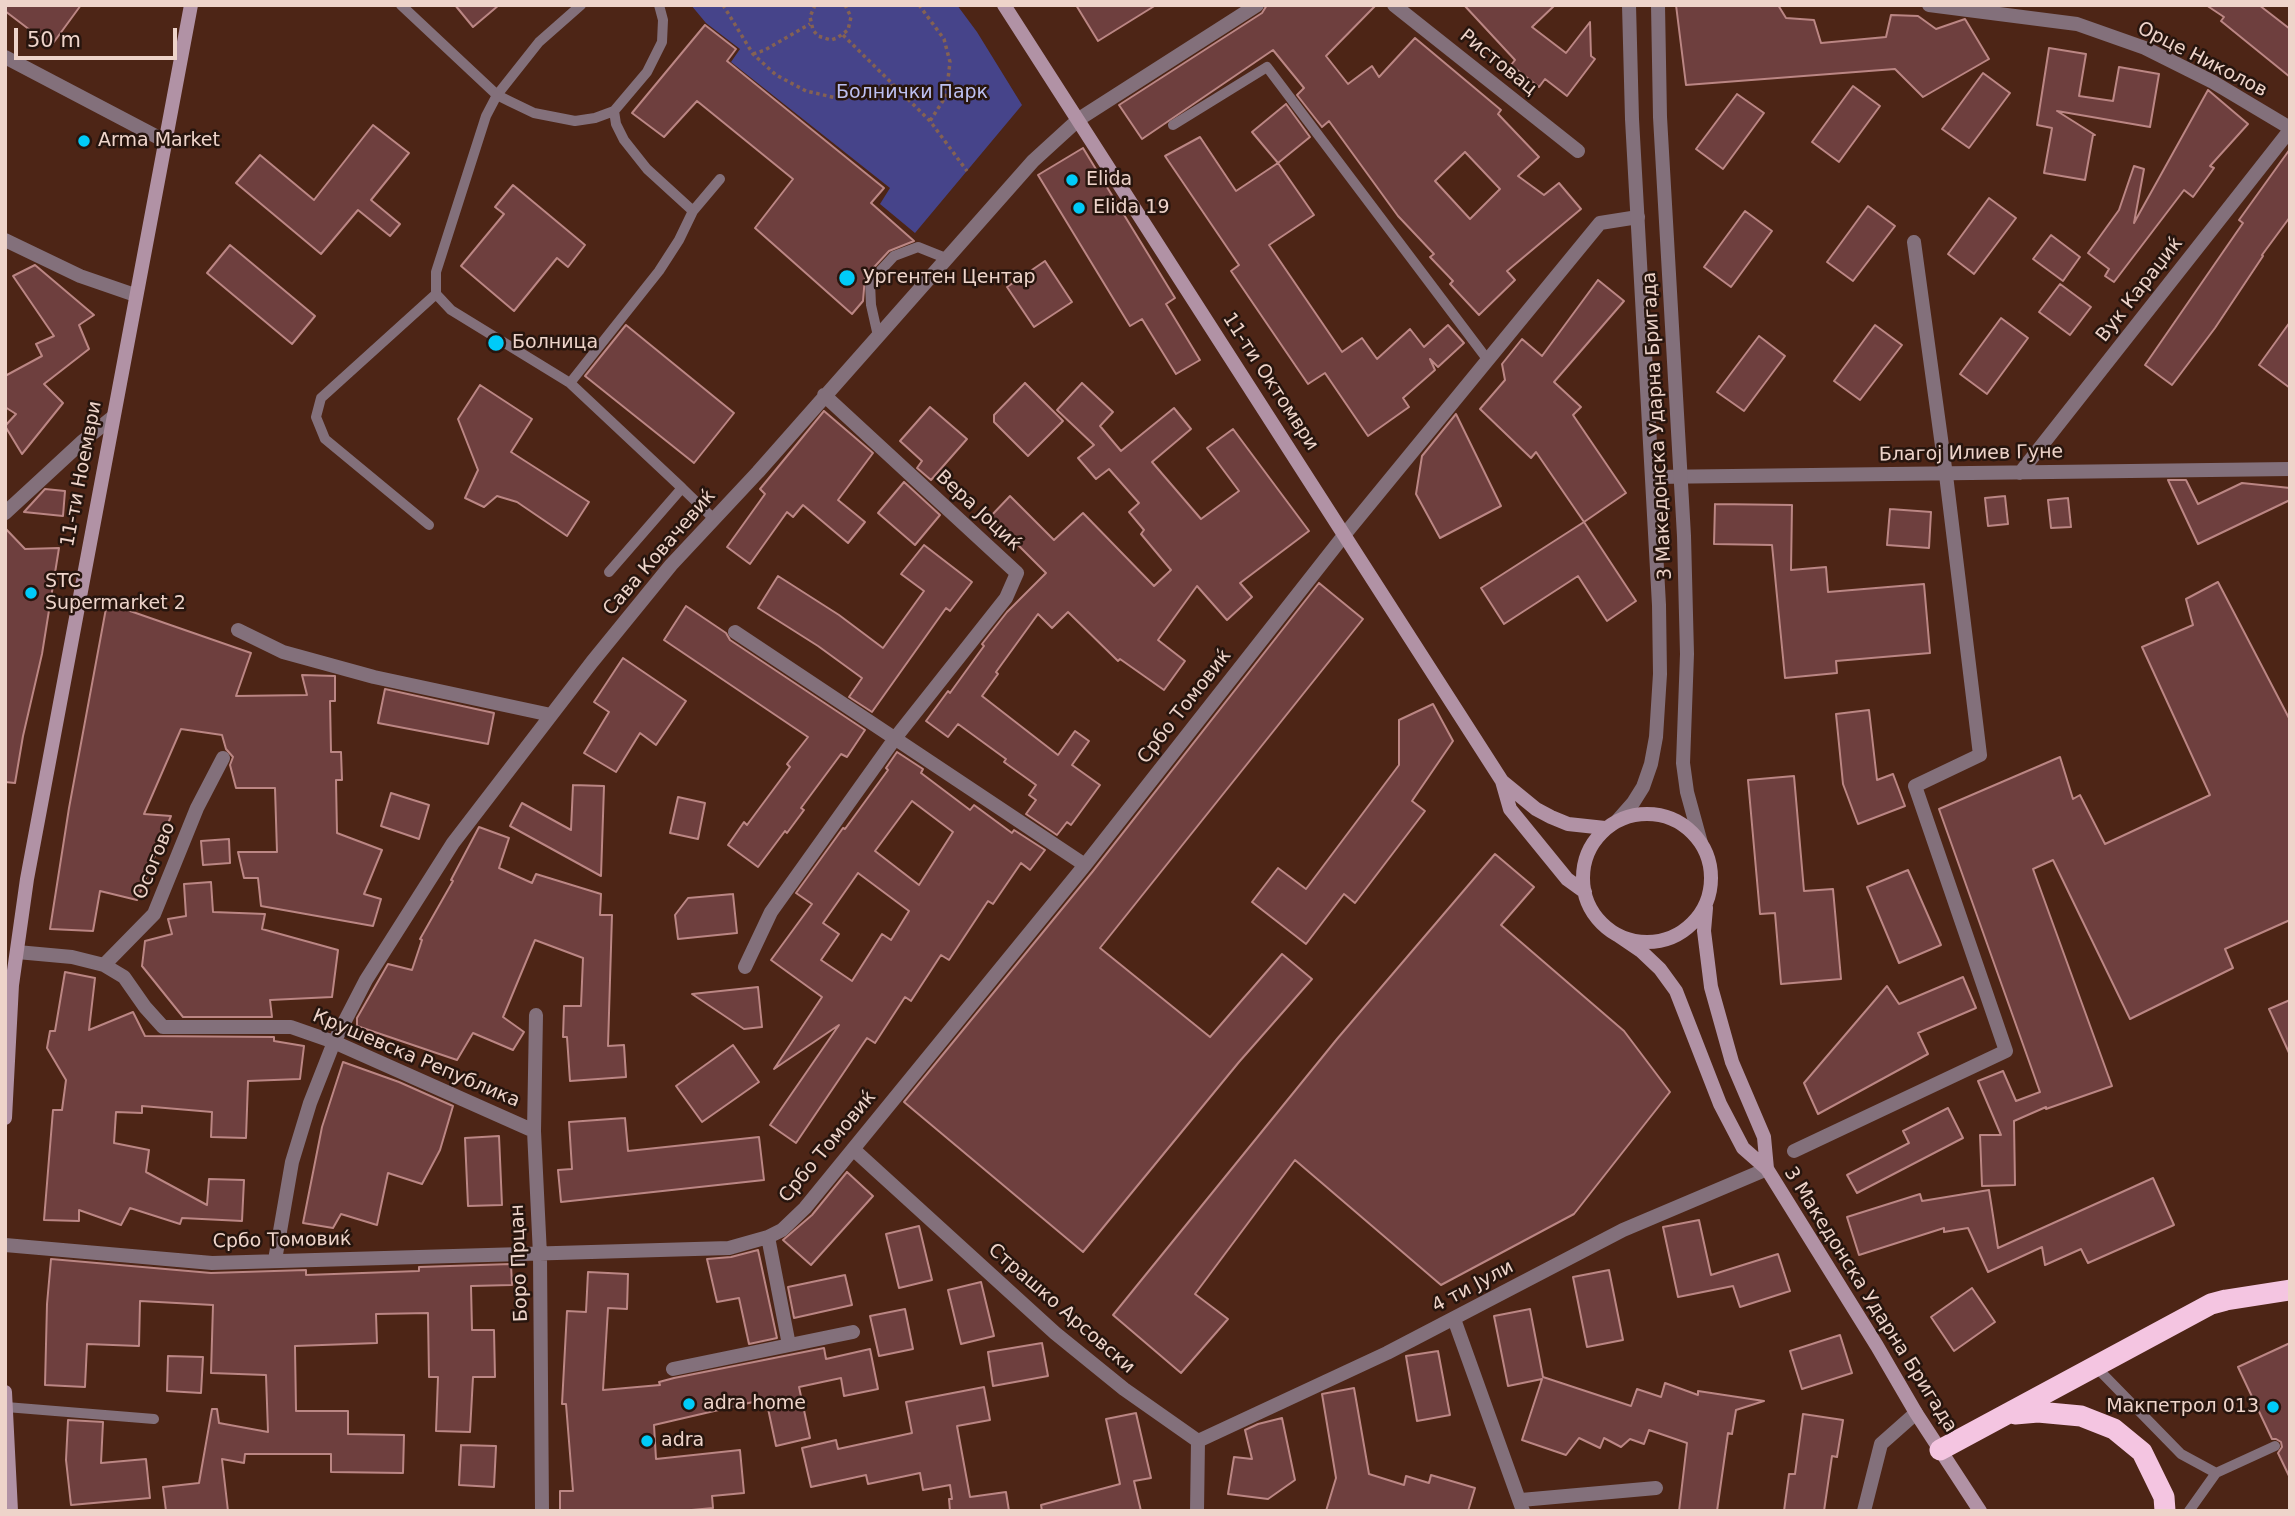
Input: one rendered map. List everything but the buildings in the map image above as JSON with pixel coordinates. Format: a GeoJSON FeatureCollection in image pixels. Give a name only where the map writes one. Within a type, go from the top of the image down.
{"type":"FeatureCollection","features":[{"type":"Feature","properties":{"kind":"highway"},"geometry":{"type":"LineString","coordinates":[[1940,1450],[2211,1304],[2290,1290]]}},
{"type":"Feature","properties":{"kind":"highway"},"geometry":{"type":"LineString","coordinates":[[2009,1415],[2038,1412],[2081,1416],[2114,1429],[2142,1452],[2164,1497],[2165,1511]]}},
{"type":"Feature","properties":{"kind":"main road","name":"11-ти Ноември"},"geometry":{"type":"LineString","coordinates":[[5,1118],[12,985],[27,879],[191,5]]}},
{"type":"Feature","properties":{"kind":"main road","name":"11-ти Октомври"},"geometry":{"type":"LineString","coordinates":[[1004,5],[1502,781]]}},
{"type":"Feature","properties":{"kind":"main road"},"geometry":{"type":"LineString","coordinates":[[1502,781],[1536,809],[1551,817],[1567,824],[1605,828]]}},
{"type":"Feature","properties":{"kind":"main road"},"geometry":{"type":"LineString","coordinates":[[1502,781],[1510,809],[1567,879],[1584,892]]}},
{"type":"Feature","properties":{"kind":"main road"},"geometry":{"type":"LineString","coordinates":[[1649,813],[1679,821],[1701,843],[1708,856],[1711,887],[1704,931],[1710,988],[1732,1062],[1763,1137],[1767,1169],[1743,1148],[1726,1115],[1676,991],[1660,969],[1641,951],[1596,916],[1584,892],[1586,857],[1605,828],[1618,820],[1633,814],[1649,813]]}},
{"type":"Feature","properties":{"kind":"main road"},"geometry":{"type":"LineString","coordinates":[[1616,934],[1646,942],[1669,938],[1689,927],[1707,902]]}},
{"type":"Feature","properties":{"kind":"main road","name":"3 Македонска Ударна Бригада"},"geometry":{"type":"LineString","coordinates":[[1767,1169],[1916,1413],[1980,1511]]}},
{"type":"Feature","properties":{"kind":"main road"},"geometry":{"type":"LineString","coordinates":[[5,1392],[11,1511]]}},
{"type":"Feature","properties":{"kind":"street","name":"Сава Ковачевиќ"},"geometry":{"type":"LineString","coordinates":[[275,1260],[292,1162],[310,1103],[334,1042],[366,980],[453,843],[551,715],[671,565],[1034,161],[1079,119],[1257,5]]}},
{"type":"Feature","properties":{"kind":"street","name":"Ристовац"},"geometry":{"type":"LineString","coordinates":[[1394,5],[1578,151]]}},
{"type":"Feature","properties":{"kind":"street","name":"3 Македонска Ударна Бригада"},"geometry":{"type":"LineString","coordinates":[[1618,820],[1643,787],[1656,737],[1660,674],[1659,605],[1629,5]]}},
{"type":"Feature","properties":{"kind":"street","name":"3 Македонска Ударна Бригада"},"geometry":{"type":"LineString","coordinates":[[1658,5],[1660,117],[1681,475],[1687,654],[1683,763],[1687,792],[1701,843]]}},
{"type":"Feature","properties":{"kind":"street","name":"Орце Николов"},"geometry":{"type":"LineString","coordinates":[[1928,5],[2077,24],[2145,48],[2213,82],[2290,129]]}},
{"type":"Feature","properties":{"kind":"street"},"geometry":{"type":"LineString","coordinates":[[5,57],[165,141]]}},
{"type":"Feature","properties":{"kind":"street","name":"Вук Караџиќ"},"geometry":{"type":"LineString","coordinates":[[2020,473],[2290,129]]}},
{"type":"Feature","properties":{"kind":"street","name":"Србо Томовиќ"},"geometry":{"type":"LineString","coordinates":[[5,1245],[212,1262],[729,1248],[768,1237],[782,1230],[805,1208],[1085,865],[1345,534],[1600,223],[1638,217]]}},
{"type":"Feature","properties":{"kind":"street"},"geometry":{"type":"LineString","coordinates":[[5,240],[80,276],[135,295]]}},
{"type":"Feature","properties":{"kind":"street"},"geometry":{"type":"LineString","coordinates":[[1794,1151],[2006,1051],[1915,786],[1980,755],[1914,242]]}},
{"type":"Feature","properties":{"kind":"street","name":"Вера Јоциќ"},"geometry":{"type":"LineString","coordinates":[[745,967],[771,912],[896,737],[1006,598],[1017,573],[824,396]]}},
{"type":"Feature","properties":{"kind":"street"},"geometry":{"type":"LineString","coordinates":[[5,513],[113,417]]}},
{"type":"Feature","properties":{"kind":"street","name":"Благој Илиев Гуне"},"geometry":{"type":"LineString","coordinates":[[1652,477],[2290,469]]}},
{"type":"Feature","properties":{"kind":"street"},"geometry":{"type":"LineString","coordinates":[[238,630],[283,652],[374,677],[551,715]]}},
{"type":"Feature","properties":{"kind":"street"},"geometry":{"type":"LineString","coordinates":[[735,632],[1085,865]]}},
{"type":"Feature","properties":{"kind":"street","name":"Осогово"},"geometry":{"type":"LineString","coordinates":[[103,965],[154,914],[197,808],[223,758]]}},
{"type":"Feature","properties":{"kind":"street","name":"Крушевска Република"},"geometry":{"type":"LineString","coordinates":[[17,952],[72,957],[103,965],[124,976],[145,1007],[163,1027],[291,1027],[334,1042],[534,1131]]}},
{"type":"Feature","properties":{"kind":"street","name":"Боро Прцан"},"geometry":{"type":"LineString","coordinates":[[536,1015],[534,1131],[540,1255],[542,1511]]}},
{"type":"Feature","properties":{"kind":"street","name":"Страшко Арсовски"},"geometry":{"type":"LineString","coordinates":[[853,1149],[1055,1333],[1124,1389],[1198,1441]]}},
{"type":"Feature","properties":{"kind":"street","name":"4 ти Јули"},"geometry":{"type":"LineString","coordinates":[[1198,1441],[1454,1319],[1623,1230],[1767,1169]]}},
{"type":"Feature","properties":{"kind":"street"},"geometry":{"type":"LineString","coordinates":[[768,1237],[789,1345]]}},
{"type":"Feature","properties":{"kind":"street"},"geometry":{"type":"LineString","coordinates":[[1454,1319],[1522,1505],[1656,1488]]}},
{"type":"Feature","properties":{"kind":"street"},"geometry":{"type":"LineString","coordinates":[[673,1369],[853,1332]]}},
{"type":"Feature","properties":{"kind":"street"},"geometry":{"type":"LineString","coordinates":[[1864,1511],[1881,1444],[1916,1413]]}},
{"type":"Feature","properties":{"kind":"street"},"geometry":{"type":"LineString","coordinates":[[1197,1511],[1198,1441]]}},
{"type":"Feature","properties":{"kind":"lane"},"geometry":{"type":"LineString","coordinates":[[401,5],[497,95],[534,113],[575,121],[614,111],[647,72],[662,42],[663,20],[659,5]]}},
{"type":"Feature","properties":{"kind":"lane"},"geometry":{"type":"LineString","coordinates":[[581,5],[539,42],[497,95],[486,116],[436,272],[436,295],[451,310],[570,383],[714,519]]}},
{"type":"Feature","properties":{"kind":"lane"},"geometry":{"type":"LineString","coordinates":[[1173,125],[1267,67],[1487,359]]}},
{"type":"Feature","properties":{"kind":"lane"},"geometry":{"type":"LineString","coordinates":[[614,111],[615,124],[624,140],[647,169],[693,211]]}},
{"type":"Feature","properties":{"kind":"lane"},"geometry":{"type":"LineString","coordinates":[[570,383],[659,271],[679,240],[693,211],[720,180]]}},
{"type":"Feature","properties":{"kind":"lane"},"geometry":{"type":"LineString","coordinates":[[878,336],[871,305],[870,282],[894,256],[918,247],[948,259]]}},
{"type":"Feature","properties":{"kind":"lane"},"geometry":{"type":"LineString","coordinates":[[429,524],[325,439],[316,417],[321,398],[436,295]]}},
{"type":"Feature","properties":{"kind":"lane"},"geometry":{"type":"LineString","coordinates":[[609,572],[682,488]]}},
{"type":"Feature","properties":{"kind":"lane"},"geometry":{"type":"LineString","coordinates":[[2095,1367],[2181,1454],[2216,1473]]}},
{"type":"Feature","properties":{"kind":"lane"},"geometry":{"type":"LineString","coordinates":[[6,1406],[154,1419]]}},
{"type":"Feature","properties":{"kind":"lane"},"geometry":{"type":"LineString","coordinates":[[2189,1511],[2216,1473],[2275,1446]]}},
{"type":"Feature","properties":{"kind":"path"},"geometry":{"type":"LineString","coordinates":[[723,5],[752,54],[776,75],[806,91],[841,99],[870,96],[894,85]]}},
{"type":"Feature","properties":{"kind":"path"},"geometry":{"type":"LineString","coordinates":[[815,5],[810,24],[818,36],[831,40],[843,35],[850,24],[849,11],[845,5]]}},
{"type":"Feature","properties":{"kind":"path"},"geometry":{"type":"LineString","coordinates":[[919,5],[944,39],[950,62],[946,96],[930,121]]}},
{"type":"Feature","properties":{"kind":"path"},"geometry":{"type":"LineString","coordinates":[[752,54],[765,50],[810,24]]}},
{"type":"Feature","properties":{"kind":"path"},"geometry":{"type":"LineString","coordinates":[[843,35],[930,121],[968,171]]}},
{"type":"Feature","properties":{"kind":"green space","name":"Болнички Парк"},"geometry":{"type":"Polygon","coordinates":[[[691,5],[957,5],[1022,105],[915,233],[880,204],[890,188],[731,62],[740,49],[706,23],[691,5]]]}},
{"type":"Feature","properties":{"kind":"place","name":"Arma Market"},"geometry":{"type":"Point","coordinates":[84,141]}},
{"type":"Feature","properties":{"kind":"place","name":"Elida"},"geometry":{"type":"Point","coordinates":[1072,180]}},
{"type":"Feature","properties":{"kind":"place","name":"Elida 19"},"geometry":{"type":"Point","coordinates":[1079,208]}},
{"type":"Feature","properties":{"kind":"place","name":"Ургентен Центар"},"geometry":{"type":"Point","coordinates":[847,278]}},
{"type":"Feature","properties":{"kind":"place","name":"Болница"},"geometry":{"type":"Point","coordinates":[496,343]}},
{"type":"Feature","properties":{"kind":"place","name":"STC Supermarket 2"},"geometry":{"type":"Point","coordinates":[31,593]}},
{"type":"Feature","properties":{"kind":"place","name":"adra home"},"geometry":{"type":"Point","coordinates":[689,1404]}},
{"type":"Feature","properties":{"kind":"place","name":"Макпетрол 013"},"geometry":{"type":"Point","coordinates":[2273,1407]}},
{"type":"Feature","properties":{"kind":"place","name":"adra"},"geometry":{"type":"Point","coordinates":[647,1441]}}]}
